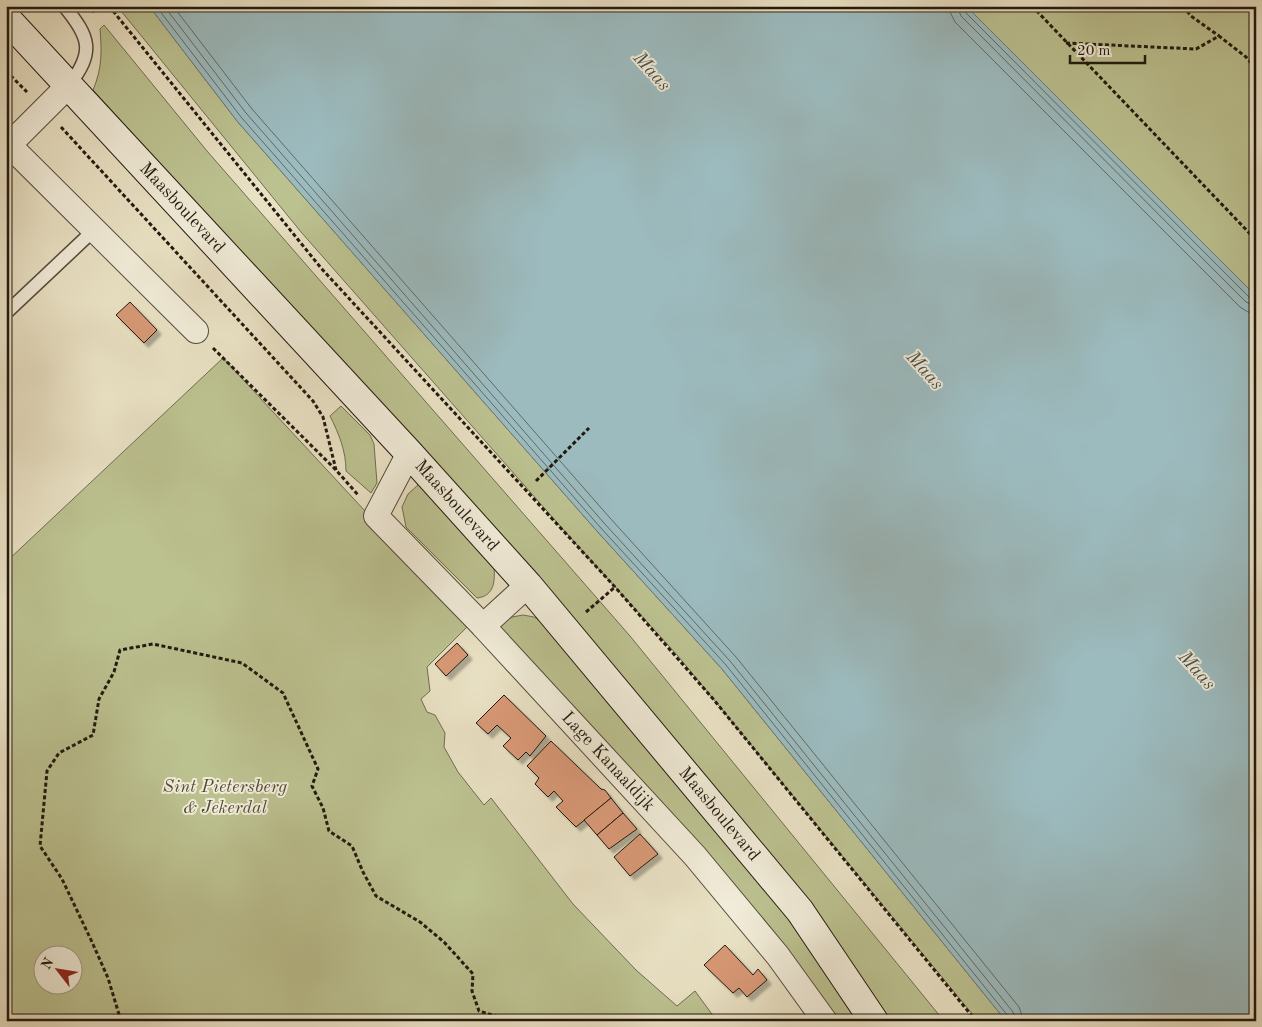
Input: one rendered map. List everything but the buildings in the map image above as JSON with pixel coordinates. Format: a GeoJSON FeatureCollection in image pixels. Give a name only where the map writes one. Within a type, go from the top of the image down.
{"type":"FeatureCollection","features":[{"type":"Feature","properties":{"kind":"street","name":"Maasboulevard"},"geometry":{"type":"LineString","coordinates":[[6,18],[409,453],[528,585],[800,911],[874,1021]]}},
{"type":"Feature","properties":{"kind":"street"},"geometry":{"type":"LineString","coordinates":[[70,85],[8,147],[196,331]]}},
{"type":"Feature","properties":{"kind":"street"},"geometry":{"type":"LineString","coordinates":[[376,516],[409,453]]}},
{"type":"Feature","properties":{"kind":"street","name":"Lage Kanaaldijk"},"geometry":{"type":"LineString","coordinates":[[376,516],[483,626],[695,856],[778,956],[825,1021]]}},
{"type":"Feature","properties":{"kind":"street"},"geometry":{"type":"LineString","coordinates":[[483,626],[528,585]]}},
{"type":"Feature","properties":{"kind":"lane"},"geometry":{"type":"LineString","coordinates":[[64,6],[78,23],[88,50],[83,67],[70,85]]}},
{"type":"Feature","properties":{"kind":"lane"},"geometry":{"type":"LineString","coordinates":[[6,313],[94,230]]}},
{"type":"Feature","properties":{"kind":"path"},"geometry":{"type":"LineString","coordinates":[[109,6],[321,268],[615,587],[714,700],[976,1021]]}},
{"type":"Feature","properties":{"kind":"path"},"geometry":{"type":"LineString","coordinates":[[1032,6],[1065,43],[1256,240]]}},
{"type":"Feature","properties":{"kind":"path"},"geometry":{"type":"LineString","coordinates":[[1183,6],[1191,16],[1246,57],[1256,69]]}},
{"type":"Feature","properties":{"kind":"path"},"geometry":{"type":"LineString","coordinates":[[1065,43],[1196,49],[1219,36]]}},
{"type":"Feature","properties":{"kind":"path"},"geometry":{"type":"LineString","coordinates":[[6,71],[313,401],[323,416],[336,470]]}},
{"type":"Feature","properties":{"kind":"path"},"geometry":{"type":"LineString","coordinates":[[196,331],[336,470],[376,516]]}},
{"type":"Feature","properties":{"kind":"path"},"geometry":{"type":"LineString","coordinates":[[536,481],[590,428]]}},
{"type":"Feature","properties":{"kind":"path"},"geometry":{"type":"LineString","coordinates":[[598,602],[615,587]]}},
{"type":"Feature","properties":{"kind":"path"},"geometry":{"type":"LineString","coordinates":[[121,1021],[108,978],[92,942],[62,879],[40,846],[43,810],[47,771],[59,753],[93,735],[99,699],[114,672],[120,650],[153,644],[242,663],[283,693],[318,769],[312,786],[323,808],[329,831],[352,846],[376,896],[420,922],[444,942],[473,974],[472,991],[479,1011],[499,1017],[503,1021]]}},
{"type":"Feature","properties":{"kind":"green space"},"geometry":{"type":"Polygon","coordinates":[[[117,6],[149,6],[237,121],[596,530],[722,669],[1006,1021],[978,1021],[678,656],[576,544],[301,232],[117,6]]]}},
{"type":"Feature","properties":{"kind":"green space"},"geometry":{"type":"Polygon","coordinates":[[[966,6],[1256,7],[1256,296],[966,6]]]}},
{"type":"Feature","properties":{"kind":"green space"},"geometry":{"type":"Polygon","coordinates":[[[104,25],[207,151],[630,636],[944,1021],[887,1021],[413,441],[93,90],[101,60],[100,29],[104,25]]]}},
{"type":"Feature","properties":{"kind":"green space","name":"Sint Pietersberg & Jekerdal"},"geometry":{"type":"Polygon","coordinates":[[[223,358],[470,624],[427,667],[430,691],[421,699],[427,712],[435,715],[445,733],[444,747],[458,772],[484,805],[491,798],[573,904],[636,970],[677,1006],[695,991],[717,1021],[6,1021],[6,562],[223,358]]]}},
{"type":"Feature","properties":{"kind":"green space"},"geometry":{"type":"Polygon","coordinates":[[[341,406],[370,435],[374,444],[377,483],[371,493],[346,471],[345,456],[330,416],[341,406]]]}},
{"type":"Feature","properties":{"kind":"green space"},"geometry":{"type":"Polygon","coordinates":[[[419,484],[494,566],[493,586],[491,591],[483,597],[477,598],[406,527],[402,507],[408,494],[419,484]]]}},
{"type":"Feature","properties":{"kind":"green space"},"geometry":{"type":"Polygon","coordinates":[[[523,615],[534,617],[544,623],[757,877],[806,943],[859,1021],[834,1021],[668,809],[498,626],[512,617],[523,615]]]}},
{"type":"Feature","properties":{"kind":"water","name":"Maas"},"geometry":{"type":"Polygon","coordinates":[[[149,6],[966,6],[1256,296],[1256,1021],[1006,1021],[722,669],[596,530],[237,121],[149,6]]]}}]}
